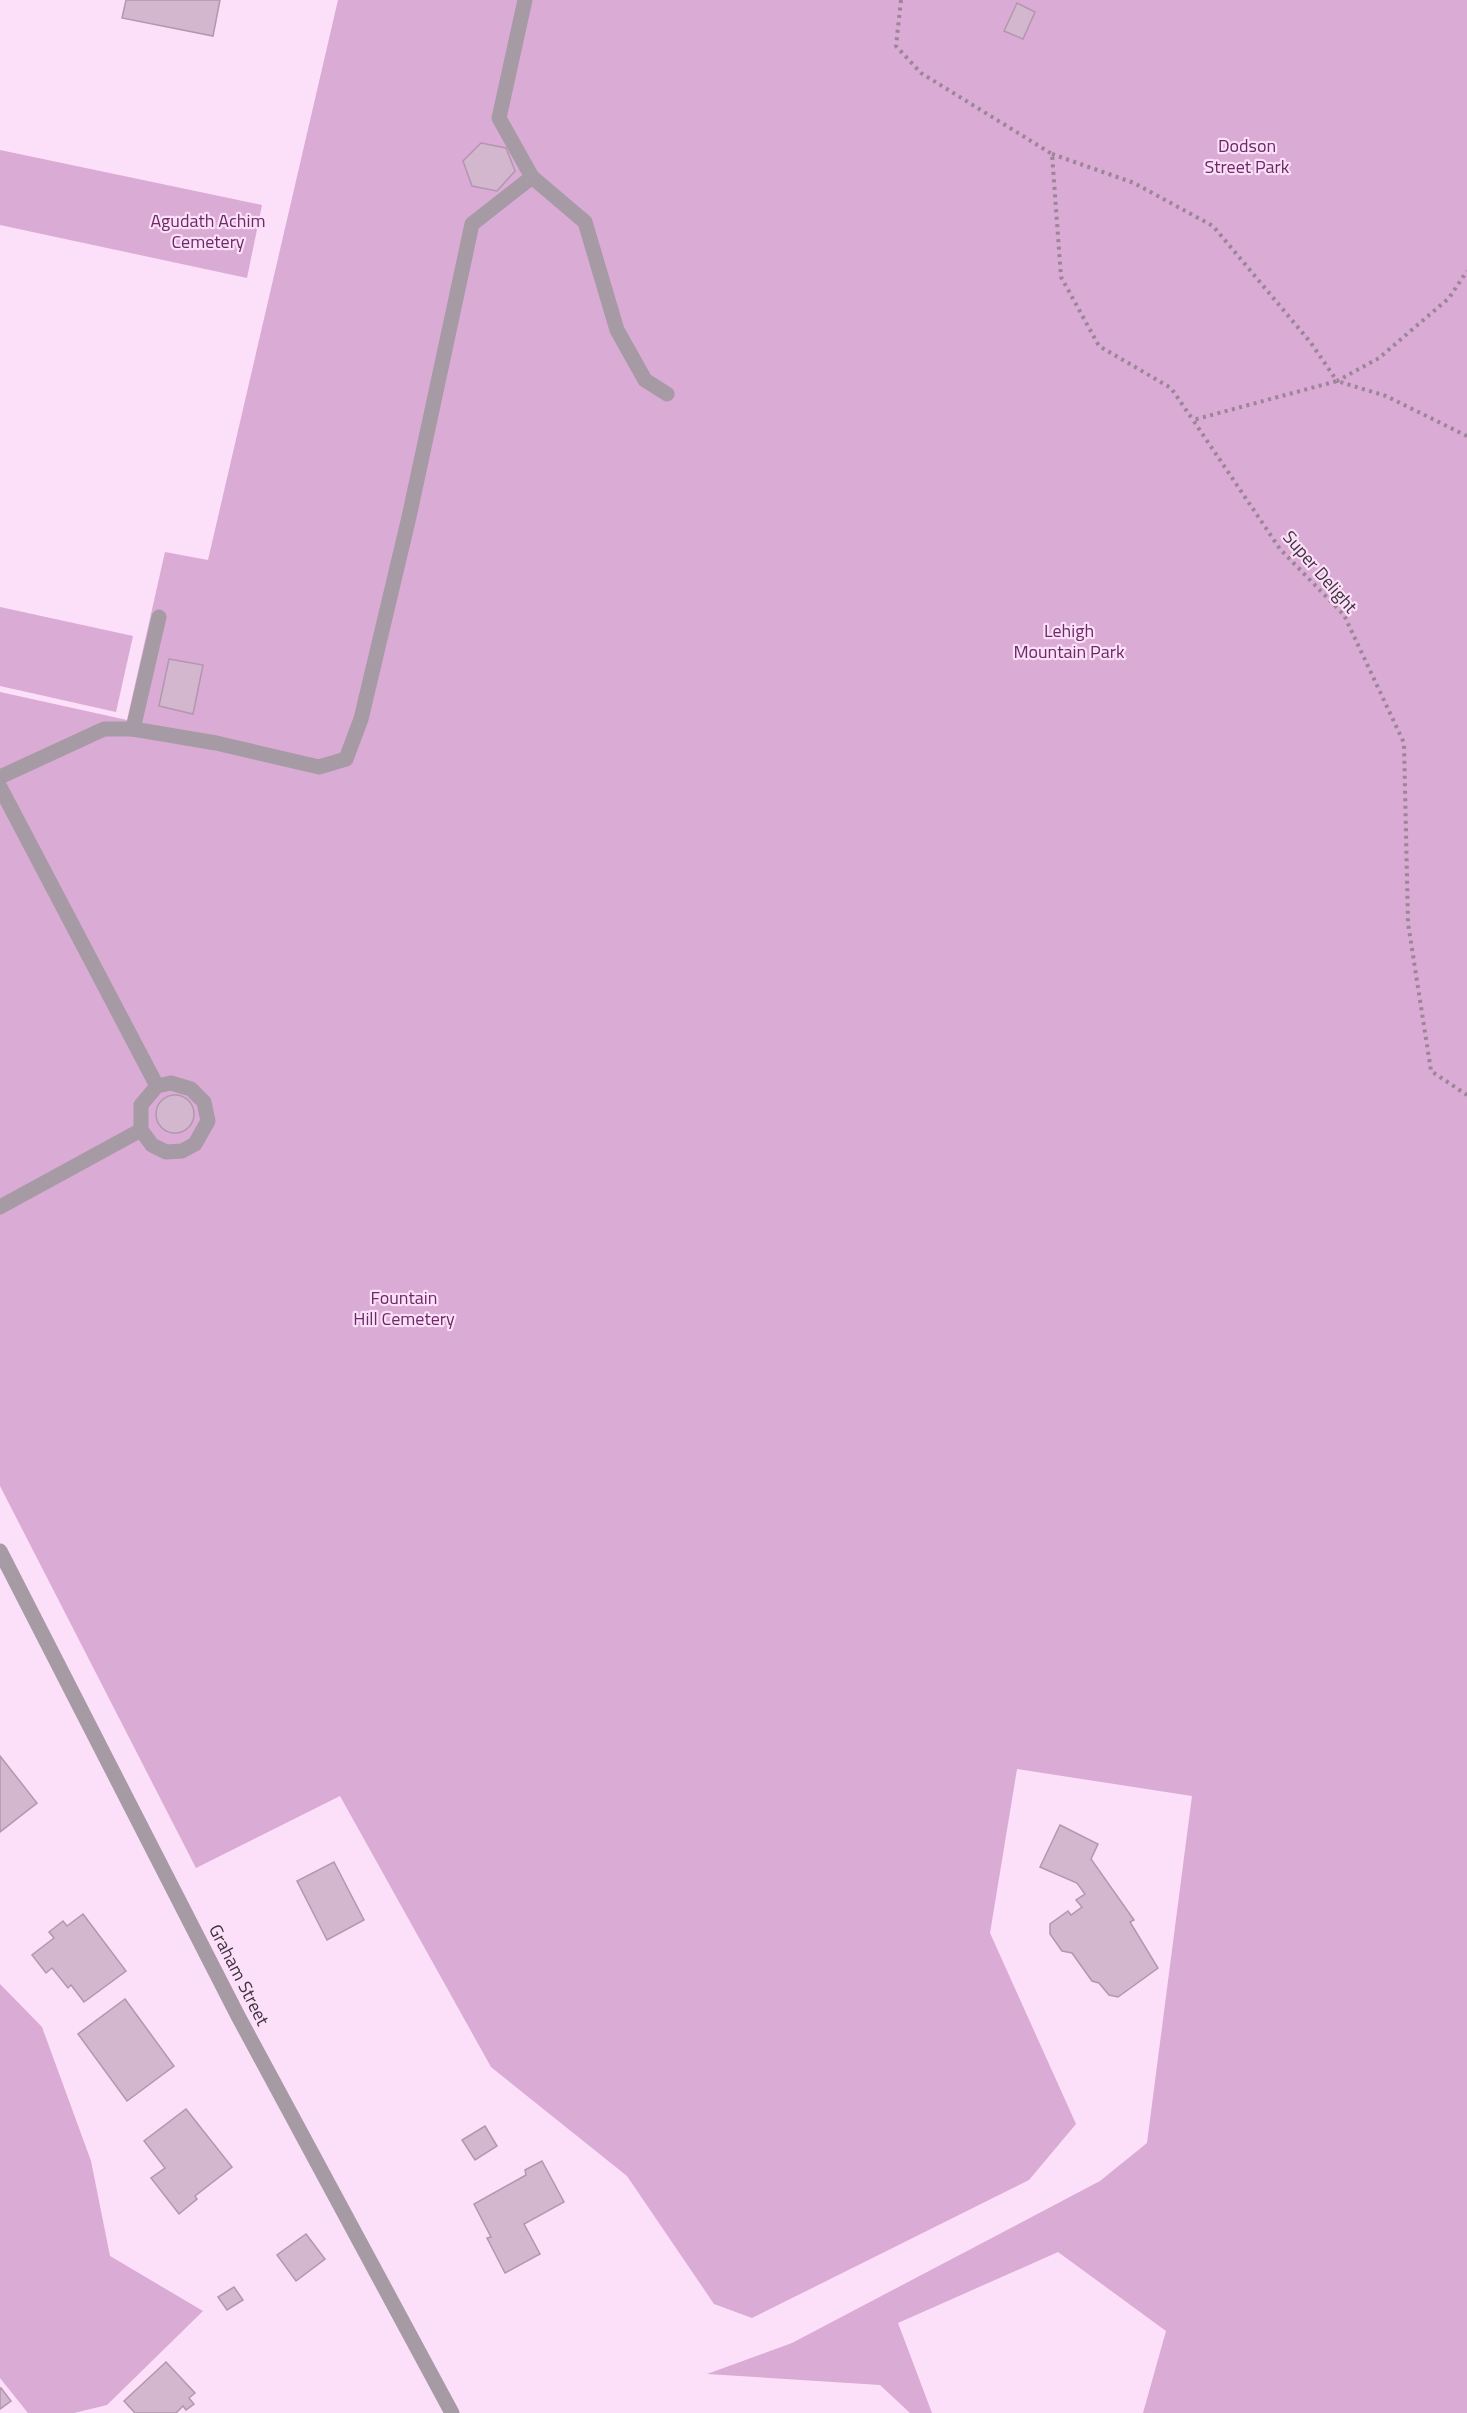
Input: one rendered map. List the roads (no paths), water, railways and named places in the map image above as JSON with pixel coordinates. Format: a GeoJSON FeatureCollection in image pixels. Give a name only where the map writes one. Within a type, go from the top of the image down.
{"type":"FeatureCollection","features":[{"type":"Feature","properties":{"kind":"street"},"geometry":{"type":"LineString","coordinates":[[525,0],[499,118],[532,177],[585,222],[617,330],[645,380],[667,394]]}},
{"type":"Feature","properties":{"kind":"street"},"geometry":{"type":"LineString","coordinates":[[0,777],[104,729],[133,729],[216,743],[319,767],[346,759],[361,719],[406,528],[472,224],[532,177]]}},
{"type":"Feature","properties":{"kind":"street"},"geometry":{"type":"LineString","coordinates":[[133,729],[159,617]]}},
{"type":"Feature","properties":{"kind":"street"},"geometry":{"type":"LineString","coordinates":[[0,787],[157,1086]]}},
{"type":"Feature","properties":{"kind":"street"},"geometry":{"type":"LineString","coordinates":[[171,1083],[191,1089],[204,1102],[208,1121],[195,1144],[182,1151],[166,1152],[152,1146],[141,1130],[141,1105],[157,1086],[171,1083]]}},
{"type":"Feature","properties":{"kind":"street"},"geometry":{"type":"LineString","coordinates":[[0,1207],[141,1130]]}},
{"type":"Feature","properties":{"kind":"street","name":"Graham Street"},"geometry":{"type":"LineString","coordinates":[[0,1551],[238,2016],[452,2413]]}},
{"type":"Feature","properties":{"kind":"park label","name":"Dodson Street Park"},"geometry":{"type":"Point","coordinates":[1247,156]}},
{"type":"Feature","properties":{"kind":"park label","name":"Agudath Achim Cemetery"},"geometry":{"type":"Point","coordinates":[208,231]}},
{"type":"Feature","properties":{"kind":"park label","name":"Lehigh Mountain Park"},"geometry":{"type":"Point","coordinates":[1069,641]}},
{"type":"Feature","properties":{"kind":"park label","name":"Fountain Hill Cemetery"},"geometry":{"type":"Point","coordinates":[404,1308]}}]}
